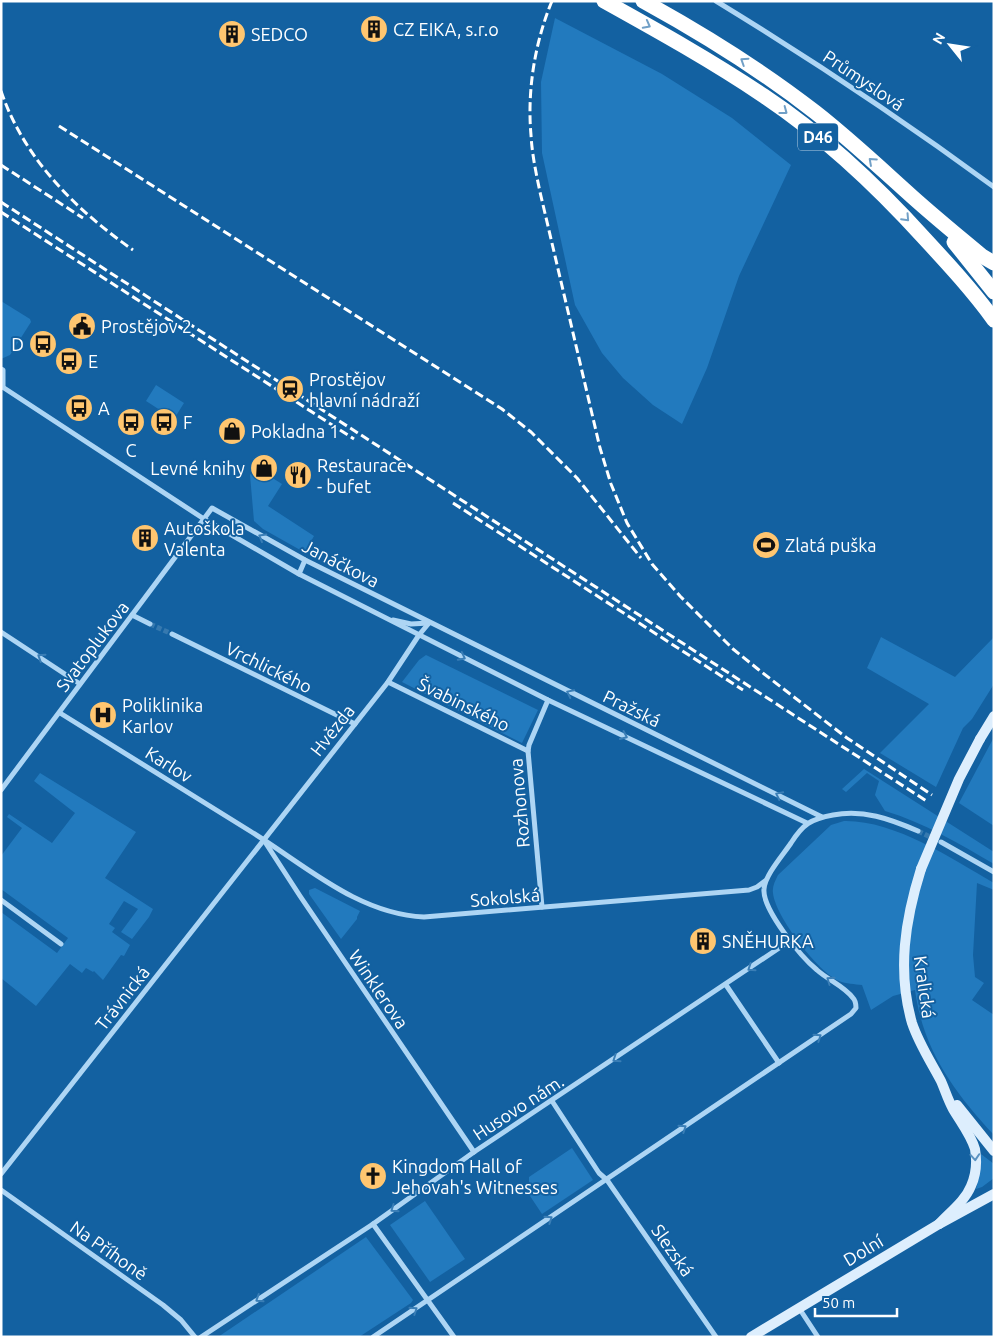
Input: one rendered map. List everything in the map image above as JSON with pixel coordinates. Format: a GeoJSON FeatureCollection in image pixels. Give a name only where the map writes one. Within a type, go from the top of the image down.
{"type":"FeatureCollection","features":[{"type":"Feature","properties":{"kind":"highway","name":"D46"},"geometry":{"type":"LineString","coordinates":[[604,1],[685,45],[766,97],[844,157],[894,205],[940,255],[994,320]]}},
{"type":"Feature","properties":{"kind":"highway","name":"D46"},"geometry":{"type":"LineString","coordinates":[[643,1],[693,29],[773,80],[855,145],[908,193],[966,256],[994,292]]}},
{"type":"Feature","properties":{"kind":"highway"},"geometry":{"type":"LineString","coordinates":[[908,193],[982,256],[994,263]]}},
{"type":"Feature","properties":{"kind":"main road","name":"Kralická"},"geometry":{"type":"LineString","coordinates":[[939,1224],[968,1193],[974,1180],[976,1164],[973,1142],[950,1103],[918,1038],[909,1010],[903,969],[906,924],[921,869],[947,806],[994,716]]}},
{"type":"Feature","properties":{"kind":"main road"},"geometry":{"type":"LineString","coordinates":[[941,1082],[967,1119],[994,1150]]}},
{"type":"Feature","properties":{"kind":"main road","name":"Dolní"},"geometry":{"type":"LineString","coordinates":[[751,1337],[939,1224],[994,1194]]}},
{"type":"Feature","properties":{"kind":"street","name":"Průmyslová"},"geometry":{"type":"LineString","coordinates":[[716,1],[860,93],[936,144],[994,187]]}},
{"type":"Feature","properties":{"kind":"street","name":"Janáčkova"},"geometry":{"type":"LineString","coordinates":[[2,369],[2,386],[204,519],[298,574],[548,700]]}},
{"type":"Feature","properties":{"kind":"street","name":"Janáčkova"},"geometry":{"type":"LineString","coordinates":[[204,519],[212,508],[305,560],[430,623]]}},
{"type":"Feature","properties":{"kind":"street","name":"Svatoplukova"},"geometry":{"type":"LineString","coordinates":[[1,790],[204,519]]}},
{"type":"Feature","properties":{"kind":"street"},"geometry":{"type":"LineString","coordinates":[[298,574],[305,560]]}},
{"type":"Feature","properties":{"kind":"street"},"geometry":{"type":"LineString","coordinates":[[132,615],[150,624]]}},
{"type":"Feature","properties":{"kind":"street","name":"Janáčkova"},"geometry":{"type":"LineString","coordinates":[[382,617],[411,624],[430,623]]}},
{"type":"Feature","properties":{"kind":"street","name":"Hvězda"},"geometry":{"type":"LineString","coordinates":[[264,839],[388,682],[419,635],[430,623]]}},
{"type":"Feature","properties":{"kind":"street","name":"Pražská"},"geometry":{"type":"LineString","coordinates":[[430,623],[822,817]]}},
{"type":"Feature","properties":{"kind":"street"},"geometry":{"type":"LineString","coordinates":[[1,632],[80,684]]}},
{"type":"Feature","properties":{"kind":"street","name":"Vrchlického"},"geometry":{"type":"LineString","coordinates":[[172,634],[355,724]]}},
{"type":"Feature","properties":{"kind":"street","name":"Švabinského"},"geometry":{"type":"LineString","coordinates":[[388,682],[528,751]]}},
{"type":"Feature","properties":{"kind":"street","name":"Pražská"},"geometry":{"type":"LineString","coordinates":[[548,700],[807,823]]}},
{"type":"Feature","properties":{"kind":"street","name":"Rozhonova"},"geometry":{"type":"LineString","coordinates":[[542,907],[528,751],[548,700]]}},
{"type":"Feature","properties":{"kind":"street","name":"Karlov"},"geometry":{"type":"LineString","coordinates":[[60,713],[264,839]]}},
{"type":"Feature","properties":{"kind":"street"},"geometry":{"type":"LineString","coordinates":[[373,1337],[851,1014],[856,1008],[854,998],[817,970],[790,940],[773,916],[765,900],[765,881],[798,832],[807,823],[822,817],[844,813],[863,814],[888,819],[918,831]]}},
{"type":"Feature","properties":{"kind":"street","name":"Sokolská"},"geometry":{"type":"LineString","coordinates":[[264,839],[317,876],[378,908],[398,914],[424,917],[749,890],[765,881]]}},
{"type":"Feature","properties":{"kind":"street","name":"Winklerova"},"geometry":{"type":"LineString","coordinates":[[264,839],[300,896],[474,1152]]}},
{"type":"Feature","properties":{"kind":"street","name":"Trávnická"},"geometry":{"type":"LineString","coordinates":[[1,1174],[264,839]]}},
{"type":"Feature","properties":{"kind":"street"},"geometry":{"type":"LineString","coordinates":[[941,842],[994,872]]}},
{"type":"Feature","properties":{"kind":"street"},"geometry":{"type":"LineString","coordinates":[[1,900],[61,944]]}},
{"type":"Feature","properties":{"kind":"street","name":"Husovo nám."},"geometry":{"type":"LineString","coordinates":[[201,1337],[373,1224],[474,1152],[726,985],[790,940]]}},
{"type":"Feature","properties":{"kind":"street"},"geometry":{"type":"LineString","coordinates":[[726,985],[779,1063]]}},
{"type":"Feature","properties":{"kind":"street","name":"Slezská"},"geometry":{"type":"LineString","coordinates":[[552,1101],[599,1173],[607,1180],[716,1337]]}},
{"type":"Feature","properties":{"kind":"street","name":"Na Příhoně"},"geometry":{"type":"LineString","coordinates":[[1,1190],[163,1305],[181,1320],[195,1337]]}},
{"type":"Feature","properties":{"kind":"street"},"geometry":{"type":"LineString","coordinates":[[373,1224],[454,1337]]}},
{"type":"Feature","properties":{"kind":"street"},"geometry":{"type":"LineString","coordinates":[[799,1308],[818,1337]]}},
{"type":"Feature","properties":{"kind":"shaded area"},"geometry":{"type":"Polygon","coordinates":[[[555,18],[662,74],[732,118],[791,165],[739,276],[707,368],[682,424],[653,405],[623,378],[602,353],[575,305],[542,153],[541,82],[555,18]]]}},
{"type":"Feature","properties":{"kind":"shaded area"},"geometry":{"type":"Polygon","coordinates":[[[1,301],[30,319],[31,322],[10,355],[1,359],[1,301]]]}},
{"type":"Feature","properties":{"kind":"shaded area"},"geometry":{"type":"Polygon","coordinates":[[[156,385],[184,403],[174,419],[146,401],[156,385]]]}},
{"type":"Feature","properties":{"kind":"shaded area"},"geometry":{"type":"Polygon","coordinates":[[[255,467],[282,484],[268,506],[314,536],[306,550],[302,551],[263,529],[254,521],[250,475],[255,467]]]}},
{"type":"Feature","properties":{"kind":"shaded area"},"geometry":{"type":"Polygon","coordinates":[[[881,637],[955,677],[994,637],[994,684],[972,719],[963,728],[936,787],[880,753],[929,704],[867,668],[881,637]]]}},
{"type":"Feature","properties":{"kind":"shaded area"},"geometry":{"type":"Polygon","coordinates":[[[426,655],[538,710],[522,743],[402,682],[419,660],[426,655]]]}},
{"type":"Feature","properties":{"kind":"shaded area"},"geometry":{"type":"Polygon","coordinates":[[[994,737],[994,826],[959,803],[994,737]]]}},
{"type":"Feature","properties":{"kind":"shaded area"},"geometry":{"type":"Polygon","coordinates":[[[864,769],[994,852],[994,864],[928,828],[885,811],[875,795],[879,781],[867,773],[846,792],[842,789],[864,769]]]}},
{"type":"Feature","properties":{"kind":"shaded area"},"geometry":{"type":"Polygon","coordinates":[[[40,773],[136,832],[105,878],[153,909],[132,939],[121,932],[138,909],[124,901],[109,924],[115,928],[112,932],[130,945],[124,956],[121,955],[103,980],[94,971],[86,968],[82,973],[70,964],[36,1006],[1,978],[1,912],[57,953],[68,938],[1,889],[1,856],[22,828],[7,817],[9,814],[52,843],[75,813],[34,781],[40,773]]]}},
{"type":"Feature","properties":{"kind":"shaded area"},"geometry":{"type":"Polygon","coordinates":[[[844,821],[863,822],[882,827],[922,842],[994,883],[994,890],[977,883],[973,955],[975,977],[984,983],[972,1000],[994,1015],[994,1135],[966,1103],[942,1069],[925,1032],[915,990],[893,996],[871,1010],[862,985],[842,982],[830,976],[809,955],[781,915],[773,891],[778,875],[831,825],[844,821]]]}},
{"type":"Feature","properties":{"kind":"shaded area"},"geometry":{"type":"Polygon","coordinates":[[[315,888],[360,911],[357,919],[341,939],[309,894],[309,890],[315,888]]]}},
{"type":"Feature","properties":{"kind":"shaded area"},"geometry":{"type":"Polygon","coordinates":[[[572,1148],[593,1180],[542,1214],[526,1190],[529,1184],[529,1177],[572,1148]]]}},
{"type":"Feature","properties":{"kind":"shaded area"},"geometry":{"type":"Polygon","coordinates":[[[981,1154],[994,1164],[994,1178],[976,1189],[980,1173],[981,1154]]]}},
{"type":"Feature","properties":{"kind":"shaded area"},"geometry":{"type":"Polygon","coordinates":[[[425,1201],[465,1259],[430,1282],[390,1225],[425,1201]]]}},
{"type":"Feature","properties":{"kind":"shaded area"},"geometry":{"type":"Polygon","coordinates":[[[366,1237],[413,1300],[411,1303],[359,1337],[218,1337],[366,1237]]]}},
{"type":"Feature","properties":{"kind":"tunnel"},"geometry":{"type":"LineString","coordinates":[[150,624],[172,634]]}},
{"type":"Feature","properties":{"kind":"tunnel"},"geometry":{"type":"LineString","coordinates":[[918,831],[934,839]]}},
{"type":"Feature","properties":{"kind":"railway"},"geometry":{"type":"LineString","coordinates":[[552,1],[541,33],[531,84],[530,118],[533,156],[600,448],[611,484],[627,523],[652,564],[680,596],[733,649],[847,738],[932,795]]}},
{"type":"Feature","properties":{"kind":"railway"},"geometry":{"type":"LineString","coordinates":[[1,91],[23,139],[54,181],[92,218],[133,250]]}},
{"type":"Feature","properties":{"kind":"railway"},"geometry":{"type":"LineString","coordinates":[[59,126],[502,409],[531,432],[577,478],[641,558]]}},
{"type":"Feature","properties":{"kind":"railway"},"geometry":{"type":"LineString","coordinates":[[1,165],[83,218]]}},
{"type":"Feature","properties":{"kind":"railway"},"geometry":{"type":"LineString","coordinates":[[1,202],[928,802]]}},
{"type":"Feature","properties":{"kind":"railway"},"geometry":{"type":"LineString","coordinates":[[1,212],[354,439]]}},
{"type":"Feature","properties":{"kind":"railway"},"geometry":{"type":"LineString","coordinates":[[453,503],[743,690]]}},
{"type":"Feature","properties":{"kind":"place","name":"CZ EIKA, s.r.o"},"geometry":{"type":"Point","coordinates":[374,29]}},
{"type":"Feature","properties":{"kind":"place","name":"SEDCO"},"geometry":{"type":"Point","coordinates":[232,34]}},
{"type":"Feature","properties":{"kind":"place","name":"Prostějov 2"},"geometry":{"type":"Point","coordinates":[82,326]}},
{"type":"Feature","properties":{"kind":"place","name":"D"},"geometry":{"type":"Point","coordinates":[43,344]}},
{"type":"Feature","properties":{"kind":"place","name":"E"},"geometry":{"type":"Point","coordinates":[69,361]}},
{"type":"Feature","properties":{"kind":"place","name":"Prostějov hlavní nádraží"},"geometry":{"type":"Point","coordinates":[290,389]}},
{"type":"Feature","properties":{"kind":"place","name":"A"},"geometry":{"type":"Point","coordinates":[79,408]}},
{"type":"Feature","properties":{"kind":"place","name":"C"},"geometry":{"type":"Point","coordinates":[131,422]}},
{"type":"Feature","properties":{"kind":"place","name":"F"},"geometry":{"type":"Point","coordinates":[164,422]}},
{"type":"Feature","properties":{"kind":"place","name":"Pokladna 1"},"geometry":{"type":"Point","coordinates":[232,431]}},
{"type":"Feature","properties":{"kind":"place","name":"Levné knihy"},"geometry":{"type":"Point","coordinates":[264,468]}},
{"type":"Feature","properties":{"kind":"place","name":"Restaurace - bufet"},"geometry":{"type":"Point","coordinates":[298,475]}},
{"type":"Feature","properties":{"kind":"place","name":"Autoškola Valenta"},"geometry":{"type":"Point","coordinates":[145,538]}},
{"type":"Feature","properties":{"kind":"place","name":"Zlatá puška"},"geometry":{"type":"Point","coordinates":[766,545]}},
{"type":"Feature","properties":{"kind":"place","name":"Poliklinika Karlov"},"geometry":{"type":"Point","coordinates":[103,715]}},
{"type":"Feature","properties":{"kind":"place","name":"SNĚHURKA"},"geometry":{"type":"Point","coordinates":[703,941]}},
{"type":"Feature","properties":{"kind":"place","name":"Kingdom Hall of Jehovah's Witnesses"},"geometry":{"type":"Point","coordinates":[373,1176]}}]}
